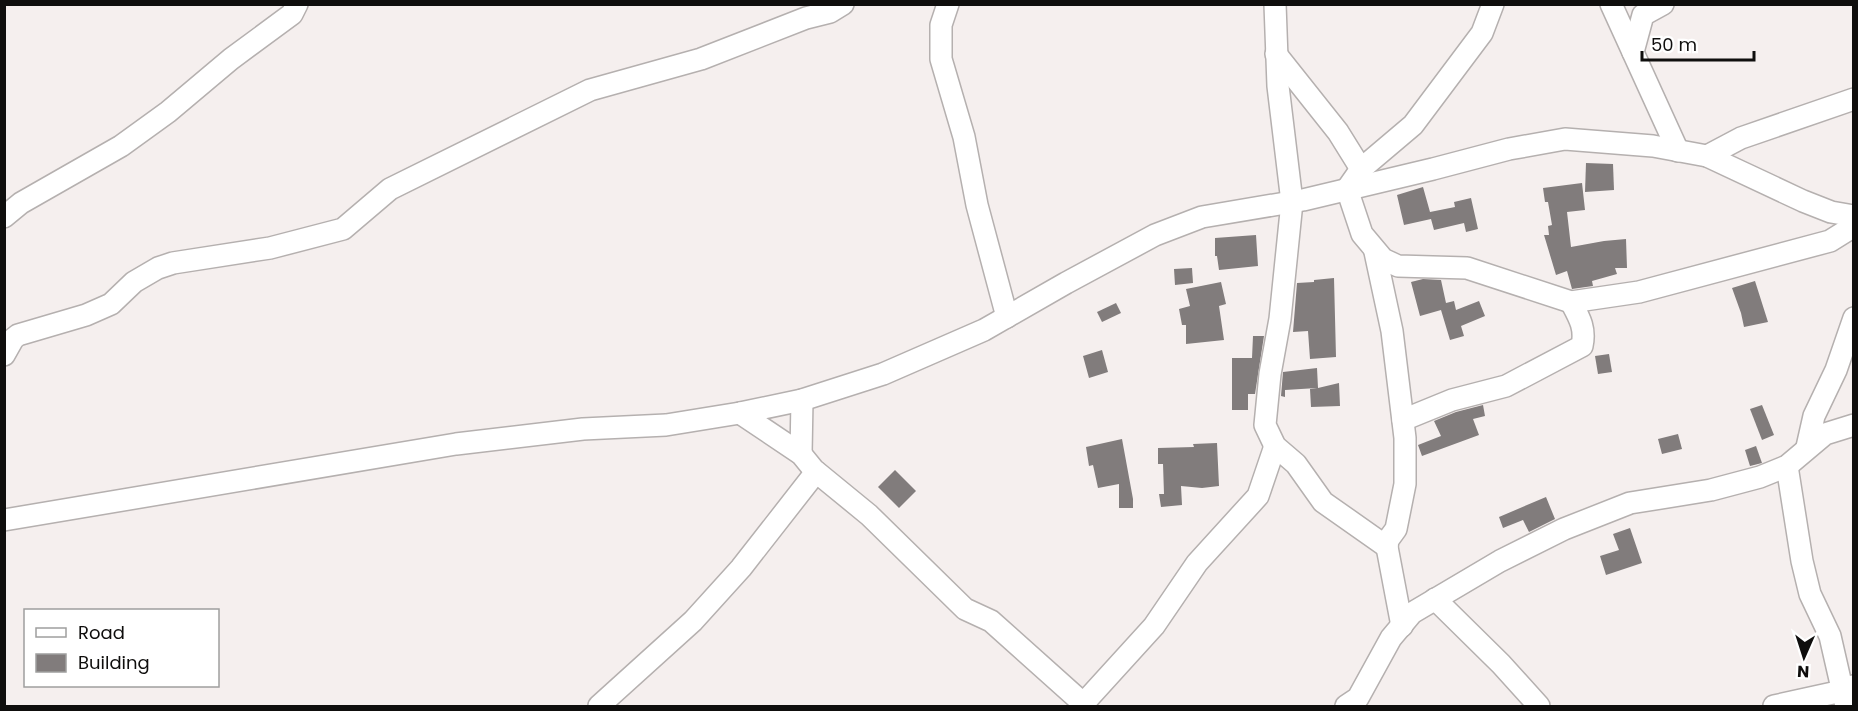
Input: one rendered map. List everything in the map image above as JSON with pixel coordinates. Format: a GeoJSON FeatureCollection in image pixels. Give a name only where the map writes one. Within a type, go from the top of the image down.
{"type":"FeatureCollection","features":[{"type":"Feature","properties":{"kind":"street"},"geometry":{"type":"LineString","coordinates":[[4,218],[21,203],[121,146],[168,112],[231,59],[292,14],[297,4]]}},
{"type":"Feature","properties":{"kind":"street"},"geometry":{"type":"LineString","coordinates":[[4,355],[13,339],[18,335],[86,315],[111,304],[134,282],[158,268],[173,262],[270,248],[343,229],[390,189],[590,90],[701,59],[806,18],[830,12],[843,4]]}},
{"type":"Feature","properties":{"kind":"street"},"geometry":{"type":"LineString","coordinates":[[948,4],[941,25],[941,58],[964,137],[973,187],[1007,317]]}},
{"type":"Feature","properties":{"kind":"street"},"geometry":{"type":"LineString","coordinates":[[1275,4],[1278,86],[1292,202],[1280,319],[1270,374],[1265,424],[1275,446],[1296,464],[1323,502],[1387,547]]}},
{"type":"Feature","properties":{"kind":"street"},"geometry":{"type":"LineString","coordinates":[[1347,189],[1361,169],[1413,125],[1482,33],[1493,4]]}},
{"type":"Feature","properties":{"kind":"street"},"geometry":{"type":"LineString","coordinates":[[1611,4],[1678,151]]}},
{"type":"Feature","properties":{"kind":"street"},"geometry":{"type":"LineString","coordinates":[[1632,52],[1643,15],[1663,4]]}},
{"type":"Feature","properties":{"kind":"street"},"geometry":{"type":"LineString","coordinates":[[1276,54],[1338,132],[1361,169]]}},
{"type":"Feature","properties":{"kind":"street"},"geometry":{"type":"LineString","coordinates":[[1707,156],[1741,138],[1854,99]]}},
{"type":"Feature","properties":{"kind":"street"},"geometry":{"type":"LineString","coordinates":[[4,520],[456,444],[583,429],[666,425],[802,400],[883,374],[984,330],[1155,235],[1202,217],[1292,202],[1509,148],[1565,140],[1653,146],[1707,156],[1803,201],[1832,212],[1854,216]]}},
{"type":"Feature","properties":{"kind":"street"},"geometry":{"type":"LineString","coordinates":[[1347,189],[1362,234],[1383,260],[1398,266],[1467,268],[1571,302],[1639,292],[1819,244],[1830,241],[1854,226]]}},
{"type":"Feature","properties":{"kind":"street"},"geometry":{"type":"LineString","coordinates":[[1375,252],[1392,332],[1403,420],[1405,484],[1396,530],[1388,540],[1387,547],[1401,626]]}},
{"type":"Feature","properties":{"kind":"street"},"geometry":{"type":"LineString","coordinates":[[1403,420],[1452,400],[1506,386],[1582,346],[1583,324],[1571,302]]}},
{"type":"Feature","properties":{"kind":"street"},"geometry":{"type":"LineString","coordinates":[[1807,447],[1814,416],[1836,370],[1854,318]]}},
{"type":"Feature","properties":{"kind":"street"},"geometry":{"type":"LineString","coordinates":[[801,454],[802,400]]}},
{"type":"Feature","properties":{"kind":"street"},"geometry":{"type":"LineString","coordinates":[[740,413],[801,454],[816,472],[869,515],[965,609],[991,621],[1085,705],[1154,626],[1197,563],[1258,496],[1275,446]]}},
{"type":"Feature","properties":{"kind":"street"},"geometry":{"type":"LineString","coordinates":[[1355,704],[1391,639],[1412,613],[1500,561],[1564,528],[1630,503],[1711,490],[1760,477],[1787,466],[1825,434],[1854,425]]}},
{"type":"Feature","properties":{"kind":"street"},"geometry":{"type":"LineString","coordinates":[[1774,706],[1847,694],[1830,636],[1810,594],[1802,561],[1787,466]]}},
{"type":"Feature","properties":{"kind":"street"},"geometry":{"type":"LineString","coordinates":[[600,706],[693,621],[741,568],[816,472]]}},
{"type":"Feature","properties":{"kind":"street"},"geometry":{"type":"LineString","coordinates":[[1435,599],[1501,664],[1539,706]]}},
{"type":"Feature","properties":{"kind":"building"},"geometry":{"type":"Polygon","coordinates":[[[1586,163],[1613,164],[1614,190],[1585,192],[1586,163]]]}},
{"type":"Feature","properties":{"kind":"building"},"geometry":{"type":"Polygon","coordinates":[[[1582,183],[1585,210],[1567,212],[1571,247],[1626,239],[1627,268],[1615,268],[1617,274],[1592,281],[1593,286],[1572,289],[1567,271],[1556,275],[1544,235],[1549,235],[1548,226],[1552,225],[1543,188],[1582,183]]]}},
{"type":"Feature","properties":{"kind":"building"},"geometry":{"type":"Polygon","coordinates":[[[1423,187],[1430,212],[1455,207],[1454,202],[1471,198],[1478,229],[1466,232],[1464,223],[1434,230],[1431,219],[1404,225],[1397,195],[1423,187]]]}},
{"type":"Feature","properties":{"kind":"building"},"geometry":{"type":"Polygon","coordinates":[[[1256,235],[1258,266],[1219,270],[1217,256],[1215,256],[1215,238],[1256,235]]]}},
{"type":"Feature","properties":{"kind":"building"},"geometry":{"type":"Polygon","coordinates":[[[1192,268],[1193,283],[1175,285],[1174,269],[1192,268]]]}},
{"type":"Feature","properties":{"kind":"building"},"geometry":{"type":"Polygon","coordinates":[[[1334,278],[1336,357],[1310,359],[1308,331],[1293,332],[1297,283],[1334,278]]]}},
{"type":"Feature","properties":{"kind":"building"},"geometry":{"type":"Polygon","coordinates":[[[1423,279],[1441,280],[1446,303],[1454,301],[1456,310],[1479,301],[1485,316],[1461,326],[1464,336],[1450,340],[1441,310],[1420,316],[1411,282],[1423,279]]]}},
{"type":"Feature","properties":{"kind":"building"},"geometry":{"type":"Polygon","coordinates":[[[1755,281],[1768,322],[1744,327],[1732,288],[1755,281]]]}},
{"type":"Feature","properties":{"kind":"building"},"geometry":{"type":"Polygon","coordinates":[[[1221,282],[1226,304],[1219,306],[1224,340],[1186,344],[1186,325],[1182,325],[1179,309],[1190,306],[1186,289],[1221,282]]]}},
{"type":"Feature","properties":{"kind":"building"},"geometry":{"type":"Polygon","coordinates":[[[1116,303],[1121,313],[1102,322],[1097,312],[1116,303]]]}},
{"type":"Feature","properties":{"kind":"building"},"geometry":{"type":"Polygon","coordinates":[[[1253,336],[1264,336],[1255,394],[1248,394],[1248,410],[1232,410],[1232,358],[1252,358],[1253,336]]]}},
{"type":"Feature","properties":{"kind":"building"},"geometry":{"type":"Polygon","coordinates":[[[1102,350],[1108,372],[1089,378],[1083,356],[1102,350]]]}},
{"type":"Feature","properties":{"kind":"building"},"geometry":{"type":"Polygon","coordinates":[[[1609,354],[1612,372],[1598,374],[1595,356],[1609,354]]]}},
{"type":"Feature","properties":{"kind":"building"},"geometry":{"type":"Polygon","coordinates":[[[1317,368],[1318,388],[1339,383],[1340,406],[1311,407],[1310,389],[1317,388],[1285,390],[1285,397],[1281,396],[1283,372],[1317,368]]]}},
{"type":"Feature","properties":{"kind":"building"},"geometry":{"type":"Polygon","coordinates":[[[1483,405],[1485,416],[1473,419],[1479,435],[1422,456],[1418,445],[1441,436],[1434,421],[1483,405]]]}},
{"type":"Feature","properties":{"kind":"building"},"geometry":{"type":"Polygon","coordinates":[[[1762,405],[1774,435],[1762,440],[1750,409],[1762,405]]]}},
{"type":"Feature","properties":{"kind":"building"},"geometry":{"type":"Polygon","coordinates":[[[1678,434],[1682,449],[1662,454],[1658,439],[1678,434]]]}},
{"type":"Feature","properties":{"kind":"building"},"geometry":{"type":"Polygon","coordinates":[[[1122,439],[1133,508],[1119,508],[1119,484],[1098,488],[1093,465],[1089,466],[1086,447],[1122,439]]]}},
{"type":"Feature","properties":{"kind":"building"},"geometry":{"type":"Polygon","coordinates":[[[1217,443],[1219,486],[1202,488],[1181,486],[1182,505],[1161,507],[1159,494],[1164,494],[1163,464],[1158,464],[1158,448],[1194,447],[1193,444],[1217,443]]]}},
{"type":"Feature","properties":{"kind":"building"},"geometry":{"type":"Polygon","coordinates":[[[1756,446],[1762,463],[1750,466],[1745,450],[1756,446]]]}},
{"type":"Feature","properties":{"kind":"building"},"geometry":{"type":"Polygon","coordinates":[[[895,470],[916,491],[899,508],[878,487],[895,470]]]}},
{"type":"Feature","properties":{"kind":"building"},"geometry":{"type":"Polygon","coordinates":[[[1546,497],[1555,519],[1529,532],[1523,520],[1503,528],[1499,517],[1546,497]]]}},
{"type":"Feature","properties":{"kind":"building"},"geometry":{"type":"Polygon","coordinates":[[[1630,528],[1642,563],[1606,575],[1600,556],[1619,550],[1613,534],[1630,528]]]}}]}
